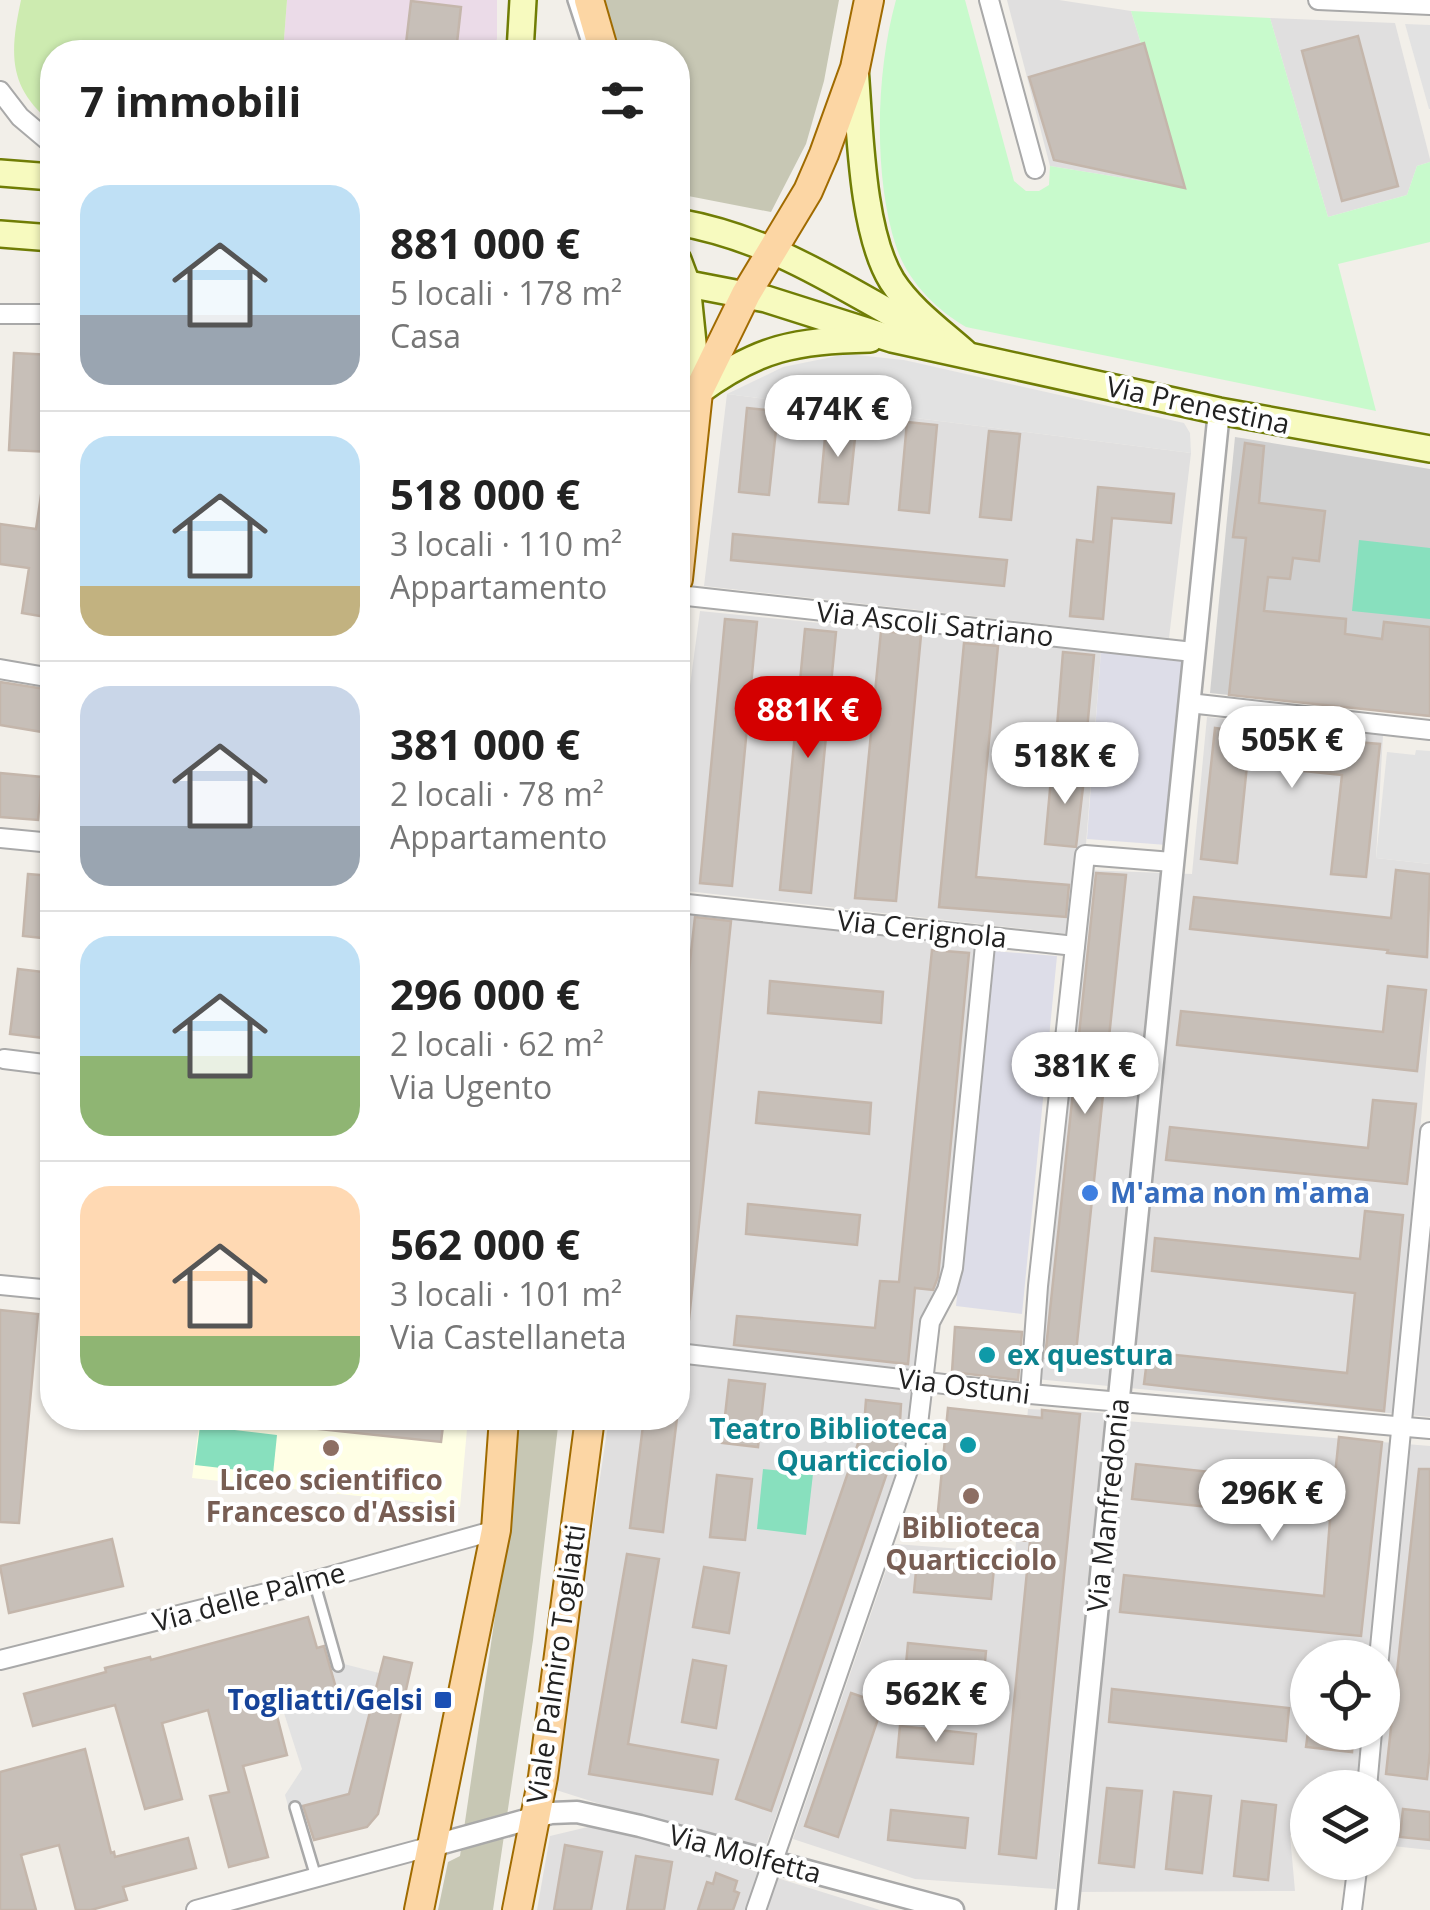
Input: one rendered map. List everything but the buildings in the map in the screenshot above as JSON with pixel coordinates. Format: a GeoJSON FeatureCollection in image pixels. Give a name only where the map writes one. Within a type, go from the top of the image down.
{"type":"FeatureCollection","features":[{"type":"Feature","properties":{"kind":"main road"},"geometry":{"type":"LineString","coordinates":[[521,40],[523,0]]}},
{"type":"Feature","properties":{"kind":"main road"},"geometry":{"type":"LineString","coordinates":[[588,0],[600,40]]}},
{"type":"Feature","properties":{"kind":"main road"},"geometry":{"type":"LineString","coordinates":[[698,392],[746,294],[819,166],[855,68],[869,0]]}},
{"type":"Feature","properties":{"kind":"main road"},"geometry":{"type":"LineString","coordinates":[[855,68],[866,184],[883,262],[909,302],[968,355]]}},
{"type":"Feature","properties":{"kind":"main road"},"geometry":{"type":"LineString","coordinates":[[0,173],[40,176]]}},
{"type":"Feature","properties":{"kind":"main road","name":"Via Prenestina"},"geometry":{"type":"LineString","coordinates":[[690,224],[728,232],[774,249],[968,355]]}},
{"type":"Feature","properties":{"kind":"main road"},"geometry":{"type":"LineString","coordinates":[[0,234],[40,237]]}},
{"type":"Feature","properties":{"kind":"main road","name":"Via Prenestina"},"geometry":{"type":"LineString","coordinates":[[690,278],[892,338],[1219,411],[1430,449]]}},
{"type":"Feature","properties":{"kind":"main road"},"geometry":{"type":"LineString","coordinates":[[690,337],[698,392],[690,461]]}},
{"type":"Feature","properties":{"kind":"main road"},"geometry":{"type":"LineString","coordinates":[[698,392],[740,364],[775,349],[812,342],[892,338]]}},
{"type":"Feature","properties":{"kind":"main road"},"geometry":{"type":"LineString","coordinates":[[419,1910],[496,1530],[503,1430]]}},
{"type":"Feature","properties":{"kind":"main road","name":"Viale Palmiro Togliatti"},"geometry":{"type":"LineString","coordinates":[[518,1910],[543,1777],[588,1430]]}},
{"type":"Feature","properties":{"kind":"street"},"geometry":{"type":"LineString","coordinates":[[988,0],[1035,169]]}},
{"type":"Feature","properties":{"kind":"street"},"geometry":{"type":"LineString","coordinates":[[1318,0],[1430,5]]}},
{"type":"Feature","properties":{"kind":"street"},"geometry":{"type":"LineString","coordinates":[[0,91],[20,117],[40,134]]}},
{"type":"Feature","properties":{"kind":"street"},"geometry":{"type":"LineString","coordinates":[[0,314],[40,314]]}},
{"type":"Feature","properties":{"kind":"street"},"geometry":{"type":"LineString","coordinates":[[1193,652],[1219,411]]}},
{"type":"Feature","properties":{"kind":"street","name":"Via Ascoli Satriano"},"geometry":{"type":"LineString","coordinates":[[690,596],[1193,652]]}},
{"type":"Feature","properties":{"kind":"street","name":"Via Manfredonia"},"geometry":{"type":"LineString","coordinates":[[1068,1910],[1193,652]]}},
{"type":"Feature","properties":{"kind":"street"},"geometry":{"type":"LineString","coordinates":[[0,669],[40,676]]}},
{"type":"Feature","properties":{"kind":"street"},"geometry":{"type":"LineString","coordinates":[[1188,703],[1430,730]]}},
{"type":"Feature","properties":{"kind":"street"},"geometry":{"type":"LineString","coordinates":[[0,838],[40,843]]}},
{"type":"Feature","properties":{"kind":"street"},"geometry":{"type":"LineString","coordinates":[[1030,1394],[1085,854],[1172,862]]}},
{"type":"Feature","properties":{"kind":"street","name":"Via Cerignola"},"geometry":{"type":"LineString","coordinates":[[690,903],[1075,946]]}},
{"type":"Feature","properties":{"kind":"street"},"geometry":{"type":"LineString","coordinates":[[756,1910],[916,1450],[930,1322],[947,1290],[953,1268],[986,936]]}},
{"type":"Feature","properties":{"kind":"street"},"geometry":{"type":"LineString","coordinates":[[4,1059],[40,1064]]}},
{"type":"Feature","properties":{"kind":"street"},"geometry":{"type":"LineString","coordinates":[[1381,1640],[1430,1132]]}},
{"type":"Feature","properties":{"kind":"street"},"geometry":{"type":"LineString","coordinates":[[0,1285],[40,1289]]}},
{"type":"Feature","properties":{"kind":"street","name":"Via Ostuni"},"geometry":{"type":"LineString","coordinates":[[690,1353],[1030,1394],[1430,1429]]}},
{"type":"Feature","properties":{"kind":"street","name":"Via delle Palme"},"geometry":{"type":"LineString","coordinates":[[0,1660],[314,1581],[496,1530]]}},
{"type":"Feature","properties":{"kind":"street","name":"Via Molfetta"},"geometry":{"type":"LineString","coordinates":[[493,1830],[535,1816],[560,1812],[588,1814],[953,1910]]}},
{"type":"Feature","properties":{"kind":"street","name":"Viale Palmiro Togliatti"},"geometry":{"type":"LineString","coordinates":[[432,1846],[493,1830]]}},
{"type":"Feature","properties":{"kind":"street"},"geometry":{"type":"LineString","coordinates":[[196,1910],[432,1846]]}},
{"type":"Feature","properties":{"kind":"street"},"geometry":{"type":"LineString","coordinates":[[1352,1910],[1356,1880]]}},
{"type":"Feature","properties":{"kind":"lane"},"geometry":{"type":"LineString","coordinates":[[572,0],[586,40]]}},
{"type":"Feature","properties":{"kind":"lane"},"geometry":{"type":"LineString","coordinates":[[314,1581],[338,1666]]}},
{"type":"Feature","properties":{"kind":"lane"},"geometry":{"type":"LineString","coordinates":[[295,1807],[316,1877]]}},
{"type":"Feature","properties":{"kind":"shaded area"},"geometry":{"type":"Polygon","coordinates":[[[287,0],[497,0],[497,40],[284,40],[287,0]]]}},
{"type":"Feature","properties":{"kind":"shaded area"},"geometry":{"type":"Polygon","coordinates":[[[604,0],[839,0],[824,81],[806,144],[771,212],[690,196],[690,40],[613,40],[604,0]]]}},
{"type":"Feature","properties":{"kind":"shaded area"},"geometry":{"type":"Polygon","coordinates":[[[1007,0],[1059,0],[1131,11],[1185,188],[1050,166],[1007,0]]]}},
{"type":"Feature","properties":{"kind":"shaded area"},"geometry":{"type":"Polygon","coordinates":[[[1270,18],[1395,23],[1430,159],[1417,166],[1407,195],[1328,217],[1270,18]]]}},
{"type":"Feature","properties":{"kind":"shaded area"},"geometry":{"type":"Polygon","coordinates":[[[1405,24],[1430,25],[1430,109],[1429,109],[1405,24]]]}},
{"type":"Feature","properties":{"kind":"shaded area"},"geometry":{"type":"Polygon","coordinates":[[[847,354],[904,360],[1184,423],[1190,433],[1191,453],[727,394],[783,367],[847,354]]]}},
{"type":"Feature","properties":{"kind":"shaded area"},"geometry":{"type":"Polygon","coordinates":[[[727,394],[1191,453],[1169,638],[704,586],[727,394]]]}},
{"type":"Feature","properties":{"kind":"shaded area"},"geometry":{"type":"Polygon","coordinates":[[[1235,437],[1430,469],[1430,717],[1210,693],[1235,437]]]}},
{"type":"Feature","properties":{"kind":"shaded area"},"geometry":{"type":"Polygon","coordinates":[[[700,611],[1101,651],[1084,870],[1192,874],[1207,717],[1383,735],[1376,858],[1430,864],[1430,1017],[1418,1154],[1430,1156],[1430,1417],[1036,1379],[1077,935],[690,891],[690,686],[700,611]]]}},
{"type":"Feature","properties":{"kind":"shaded area"},"geometry":{"type":"Polygon","coordinates":[[[1101,651],[1183,660],[1167,845],[1087,839],[1101,651]]]}},
{"type":"Feature","properties":{"kind":"shaded area"},"geometry":{"type":"Polygon","coordinates":[[[1416,750],[1430,751],[1430,864],[1376,858],[1387,752],[1415,755],[1416,750]]]}},
{"type":"Feature","properties":{"kind":"shaded area"},"geometry":{"type":"Polygon","coordinates":[[[690,913],[975,946],[945,1268],[938,1294],[920,1321],[911,1421],[765,1848],[644,1818],[553,1789],[607,1430],[690,1430],[690,913]]]}},
{"type":"Feature","properties":{"kind":"shaded area"},"geometry":{"type":"Polygon","coordinates":[[[993,951],[1057,956],[1022,1314],[956,1306],[993,951]]]}},
{"type":"Feature","properties":{"kind":"shaded area"},"geometry":{"type":"Polygon","coordinates":[[[1028,1409],[1105,1413],[1056,1889],[915,1879],[793,1839],[895,1544],[1015,1553],[1028,1409]]]}},
{"type":"Feature","properties":{"kind":"shaded area"},"geometry":{"type":"Polygon","coordinates":[[[1126,1421],[1430,1446],[1430,1850],[1400,1847],[1400,1770],[1290,1770],[1290,1880],[1294,1880],[1295,1891],[1078,1892],[1126,1421]]]}},
{"type":"Feature","properties":{"kind":"shaded area","name":"Liceo scientifico Francesco d'Assisi"},"geometry":{"type":"Polygon","coordinates":[[[198,1430],[467,1430],[460,1507],[192,1478],[198,1430]]]}},
{"type":"Feature","properties":{"kind":"shaded area"},"geometry":{"type":"Polygon","coordinates":[[[516,1430],[558,1430],[533,1640],[493,1910],[438,1910],[448,1862],[460,1856],[500,1582],[516,1430]]]}},
{"type":"Feature","properties":{"kind":"shaded area"},"geometry":{"type":"Polygon","coordinates":[[[344,1664],[379,1673],[349,1794],[289,1809],[285,1795],[302,1769],[283,1710],[339,1695],[332,1669],[344,1664]]]}},
{"type":"Feature","properties":{"kind":"shaded area"},"geometry":{"type":"Polygon","coordinates":[[[592,1826],[629,1832],[880,1910],[537,1910],[550,1836],[592,1826]]]}},
{"type":"Feature","properties":{"kind":"green space"},"geometry":{"type":"Polygon","coordinates":[[[21,0],[287,0],[284,40],[40,40],[40,113],[20,82],[15,36],[21,0]]]}},
{"type":"Feature","properties":{"kind":"green space"},"geometry":{"type":"Polygon","coordinates":[[[896,0],[965,0],[1014,181],[1026,191],[1039,191],[1049,185],[1050,166],[1185,188],[1131,11],[1270,18],[1328,217],[1407,195],[1417,166],[1430,162],[1430,242],[1338,264],[1376,411],[966,327],[944,312],[915,282],[901,259],[883,188],[881,91],[896,0]]]}},
{"type":"Feature","properties":{"kind":"green space"},"geometry":{"type":"Polygon","coordinates":[[[1359,540],[1430,548],[1430,619],[1352,611],[1359,540]]]}},
{"type":"Feature","properties":{"kind":"green space"},"geometry":{"type":"Polygon","coordinates":[[[199,1430],[277,1435],[273,1474],[195,1465],[199,1430]]]}},
{"type":"Feature","properties":{"kind":"green space"},"geometry":{"type":"Polygon","coordinates":[[[763,1469],[813,1474],[806,1535],[757,1529],[763,1469]]]}},
{"type":"Feature","properties":{"kind":"place","name":"M'ama non m'ama"},"geometry":{"type":"Point","coordinates":[1090,1193]}},
{"type":"Feature","properties":{"kind":"place","name":"ex questura"},"geometry":{"type":"Point","coordinates":[987,1355]}},
{"type":"Feature","properties":{"kind":"place","name":"Teatro Biblioteca Quarticciolo"},"geometry":{"type":"Point","coordinates":[968,1445]}},
{"type":"Feature","properties":{"kind":"place","name":"Liceo scientifico Francesco d'Assisi"},"geometry":{"type":"Point","coordinates":[331,1448]}},
{"type":"Feature","properties":{"kind":"place","name":"Biblioteca Quarticciolo"},"geometry":{"type":"Point","coordinates":[971,1496]}},
{"type":"Feature","properties":{"kind":"place","name":"Togliatti/Gelsi"},"geometry":{"type":"Point","coordinates":[443,1700]}}]}
